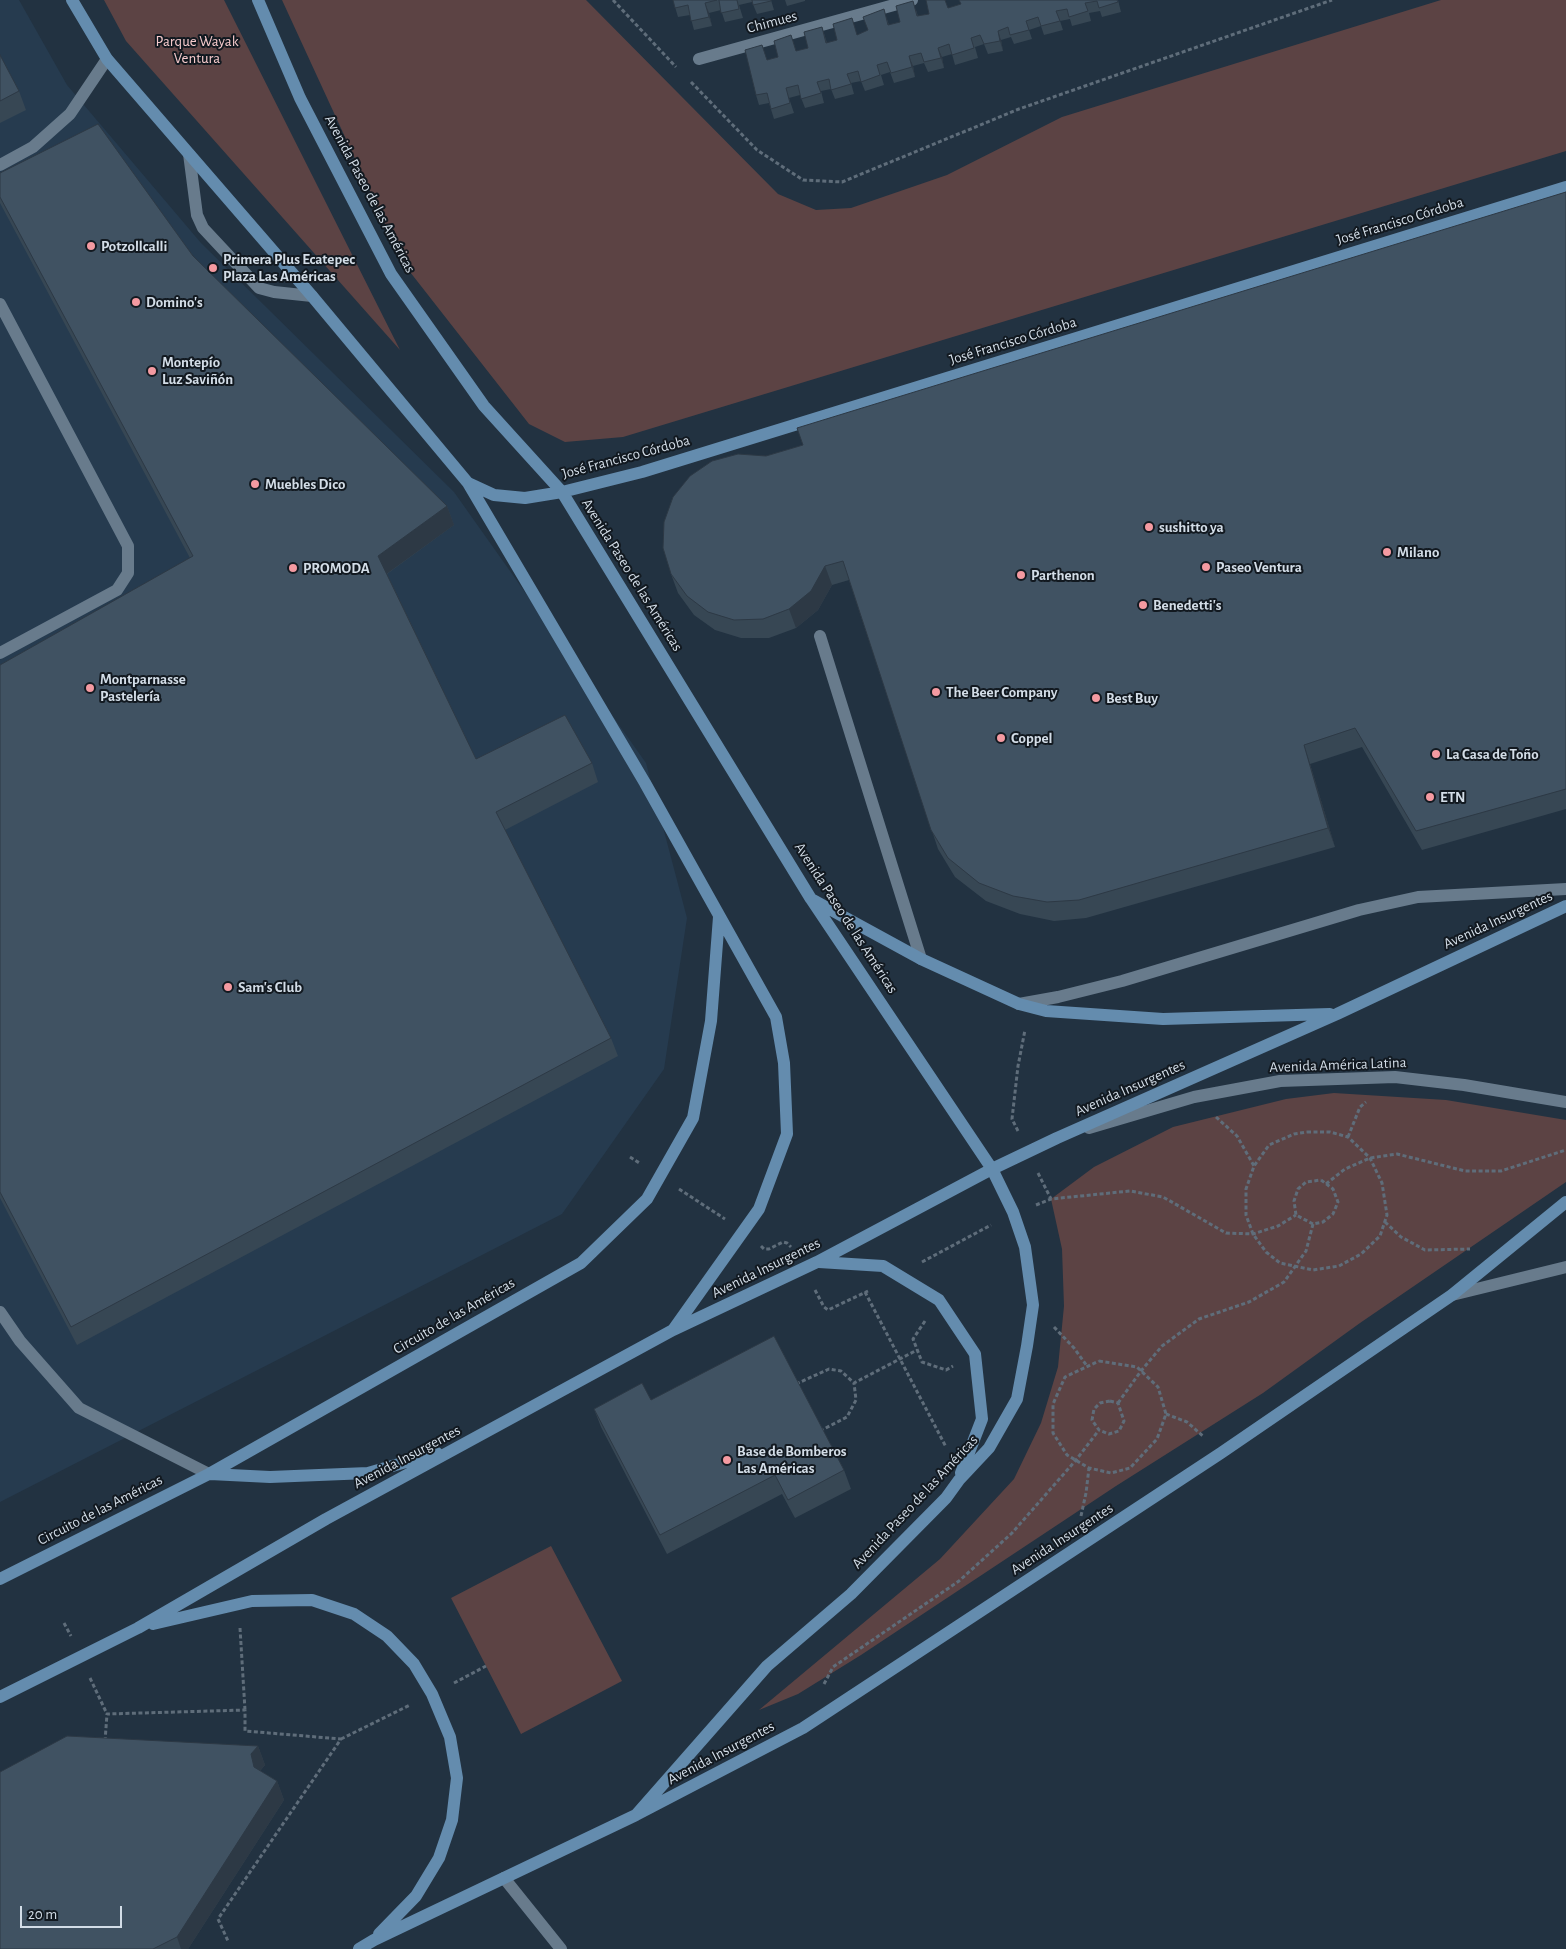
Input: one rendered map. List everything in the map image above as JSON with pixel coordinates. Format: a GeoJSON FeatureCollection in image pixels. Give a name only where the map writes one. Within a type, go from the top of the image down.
{"type":"FeatureCollection","features":[{"type":"Feature","properties":{"kind":"main road"},"geometry":{"type":"LineString","coordinates":[[72,0],[107,59],[312,296],[468,483],[644,783],[776,1017],[784,1063],[787,1134],[759,1208],[673,1330]]}},
{"type":"Feature","properties":{"kind":"main road","name":"Avenida Paseo de las Américas"},"geometry":{"type":"LineString","coordinates":[[258,0],[300,98],[392,274],[484,406],[562,492],[811,898],[992,1170],[1013,1212],[1025,1247],[1033,1305],[1027,1346],[1017,1399],[989,1448],[959,1480],[946,1498],[851,1594],[767,1666],[636,1815]]}},
{"type":"Feature","properties":{"kind":"main road","name":"José Francisco Córdoba"},"geometry":{"type":"LineString","coordinates":[[468,483],[494,495],[525,498],[562,492],[651,469],[1566,187]]}},
{"type":"Feature","properties":{"kind":"main road"},"geometry":{"type":"LineString","coordinates":[[811,898],[921,958],[1025,1005],[1046,1010],[1164,1019],[1337,1014]]}},
{"type":"Feature","properties":{"kind":"main road","name":"Avenida Insurgentes"},"geometry":{"type":"LineString","coordinates":[[0,1697],[138,1628],[326,1519],[673,1330],[817,1262],[1057,1138],[1337,1014],[1566,906]]}},
{"type":"Feature","properties":{"kind":"main road","name":"Circuito de las Américas"},"geometry":{"type":"LineString","coordinates":[[0,1579],[209,1474],[581,1263],[647,1200],[693,1118],[711,1021],[718,917]]}},
{"type":"Feature","properties":{"kind":"main road","name":"Avenida Insurgentes"},"geometry":{"type":"LineString","coordinates":[[359,1949],[374,1940],[636,1815],[803,1728],[1221,1453],[1452,1295],[1566,1202]]}},
{"type":"Feature","properties":{"kind":"main road"},"geometry":{"type":"LineString","coordinates":[[817,1262],[883,1266],[939,1300],[975,1354],[982,1419],[959,1480]]}},
{"type":"Feature","properties":{"kind":"main road"},"geometry":{"type":"LineString","coordinates":[[209,1474],[270,1477],[368,1473],[461,1446]]}},
{"type":"Feature","properties":{"kind":"main road"},"geometry":{"type":"LineString","coordinates":[[138,1628],[252,1600],[312,1600],[354,1614],[387,1636],[414,1664],[432,1694],[450,1737],[457,1778],[452,1820],[439,1858],[416,1896],[374,1940]]}},
{"type":"Feature","properties":{"kind":"street","name":"Chimues"},"geometry":{"type":"LineString","coordinates":[[699,59],[912,0]]}},
{"type":"Feature","properties":{"kind":"street"},"geometry":{"type":"LineString","coordinates":[[0,165],[33,147],[70,114],[107,59]]}},
{"type":"Feature","properties":{"kind":"street"},"geometry":{"type":"LineString","coordinates":[[189,154],[197,215],[203,228],[258,288],[274,292],[312,296]]}},
{"type":"Feature","properties":{"kind":"street"},"geometry":{"type":"LineString","coordinates":[[0,304],[128,546],[128,573],[117,590],[0,654]]}},
{"type":"Feature","properties":{"kind":"street"},"geometry":{"type":"LineString","coordinates":[[820,636],[921,958]]}},
{"type":"Feature","properties":{"kind":"street"},"geometry":{"type":"LineString","coordinates":[[1025,1005],[1122,981],[1359,910],[1418,897],[1566,889]]}},
{"type":"Feature","properties":{"kind":"street","name":"Avenida América Latina"},"geometry":{"type":"LineString","coordinates":[[1057,1138],[1194,1097],[1280,1081],[1395,1077],[1464,1085],[1566,1102]]}},
{"type":"Feature","properties":{"kind":"street"},"geometry":{"type":"LineString","coordinates":[[1452,1295],[1566,1267]]}},
{"type":"Feature","properties":{"kind":"street"},"geometry":{"type":"LineString","coordinates":[[0,1312],[20,1341],[79,1408],[209,1474]]}},
{"type":"Feature","properties":{"kind":"street"},"geometry":{"type":"LineString","coordinates":[[504,1878],[561,1949]]}},
{"type":"Feature","properties":{"kind":"path"},"geometry":{"type":"LineString","coordinates":[[613,0],[681,72]]}},
{"type":"Feature","properties":{"kind":"path"},"geometry":{"type":"LineString","coordinates":[[687,79],[757,150],[803,180],[842,182],[1019,110],[1332,0]]}},
{"type":"Feature","properties":{"kind":"path"},"geometry":{"type":"LineString","coordinates":[[1025,1005],[1012,1119],[1051,1200]]}},
{"type":"Feature","properties":{"kind":"path"},"geometry":{"type":"LineString","coordinates":[[1194,1097],[1237,1136],[1254,1166]]}},
{"type":"Feature","properties":{"kind":"path"},"geometry":{"type":"LineString","coordinates":[[1330,1132],[1348,1137],[1370,1158],[1382,1183],[1387,1215],[1380,1236],[1361,1254],[1339,1266],[1313,1270],[1280,1263],[1266,1252],[1253,1234],[1246,1215],[1246,1189],[1254,1166],[1269,1145],[1294,1134],[1330,1132]]}},
{"type":"Feature","properties":{"kind":"path"},"geometry":{"type":"LineString","coordinates":[[1326,1184],[1345,1169],[1370,1158],[1397,1154],[1465,1171],[1501,1171],[1566,1150]]}},
{"type":"Feature","properties":{"kind":"path"},"geometry":{"type":"LineString","coordinates":[[630,1157],[743,1231]]}},
{"type":"Feature","properties":{"kind":"path"},"geometry":{"type":"LineString","coordinates":[[1321,1180],[1334,1189],[1338,1202],[1334,1214],[1323,1222],[1313,1224],[1296,1215],[1294,1201],[1298,1189],[1306,1182],[1321,1180]]}},
{"type":"Feature","properties":{"kind":"path"},"geometry":{"type":"LineString","coordinates":[[1013,1212],[1051,1200],[1130,1191],[1164,1197],[1226,1233],[1253,1234],[1278,1226],[1296,1215]]}},
{"type":"Feature","properties":{"kind":"path"},"geometry":{"type":"LineString","coordinates":[[1385,1222],[1401,1237],[1425,1250],[1509,1247]]}},
{"type":"Feature","properties":{"kind":"path"},"geometry":{"type":"LineString","coordinates":[[1118,1403],[1162,1346],[1199,1319],[1249,1302],[1284,1282],[1306,1251],[1313,1224]]}},
{"type":"Feature","properties":{"kind":"path"},"geometry":{"type":"LineString","coordinates":[[865,1292],[947,1449]]}},
{"type":"Feature","properties":{"kind":"path"},"geometry":{"type":"LineString","coordinates":[[939,1300],[913,1339],[922,1362],[946,1370],[975,1354]]}},
{"type":"Feature","properties":{"kind":"path"},"geometry":{"type":"LineString","coordinates":[[1033,1305],[1074,1348],[1087,1366]]}},
{"type":"Feature","properties":{"kind":"path"},"geometry":{"type":"LineString","coordinates":[[854,1383],[917,1350]]}},
{"type":"Feature","properties":{"kind":"path"},"geometry":{"type":"LineString","coordinates":[[1099,1361],[1137,1367],[1158,1387],[1166,1414],[1156,1439],[1130,1468],[1112,1473],[1089,1468],[1067,1455],[1053,1433],[1053,1404],[1065,1376],[1087,1366],[1099,1361]]}},
{"type":"Feature","properties":{"kind":"path"},"geometry":{"type":"LineString","coordinates":[[796,1384],[829,1369],[841,1371],[854,1383],[856,1400],[847,1417],[820,1431]]}},
{"type":"Feature","properties":{"kind":"path"},"geometry":{"type":"LineString","coordinates":[[1110,1401],[1118,1403],[1124,1421],[1119,1431],[1109,1434],[1099,1430],[1092,1420],[1094,1409],[1100,1403],[1110,1401]]}},
{"type":"Feature","properties":{"kind":"path"},"geometry":{"type":"LineString","coordinates":[[1166,1414],[1187,1422],[1221,1453]]}},
{"type":"Feature","properties":{"kind":"path"},"geometry":{"type":"LineString","coordinates":[[803,1728],[833,1667],[959,1581],[1012,1533],[1076,1460],[1099,1430]]}},
{"type":"Feature","properties":{"kind":"path"},"geometry":{"type":"LineString","coordinates":[[1073,1551],[1086,1493],[1089,1468]]}},
{"type":"Feature","properties":{"kind":"path"},"geometry":{"type":"LineString","coordinates":[[228,1941],[218,1919],[341,1738],[245,1731],[239,1604]]}},
{"type":"Feature","properties":{"kind":"path"},"geometry":{"type":"LineString","coordinates":[[104,1748],[107,1714],[245,1710]]}},
{"type":"Feature","properties":{"kind":"shaded area"},"geometry":{"type":"Polygon","coordinates":[[[0,0],[19,0],[67,85],[201,243],[454,492],[646,763],[687,918],[664,1069],[562,1214],[0,1502],[0,0]]]}},
{"type":"Feature","properties":{"kind":"green space","name":"Parque Wayak Ventura"},"geometry":{"type":"Polygon","coordinates":[[[104,0],[224,0],[400,350],[126,41],[104,0]]]}},
{"type":"Feature","properties":{"kind":"green space"},"geometry":{"type":"Polygon","coordinates":[[[282,0],[586,0],[778,194],[816,210],[851,208],[947,175],[1062,117],[1441,0],[1566,0],[1566,151],[623,437],[565,442],[529,424],[403,263],[282,0]]]}},
{"type":"Feature","properties":{"kind":"green space"},"geometry":{"type":"Polygon","coordinates":[[[1334,1093],[1446,1100],[1566,1120],[1566,1182],[1360,1323],[1263,1393],[1116,1486],[861,1655],[798,1694],[759,1710],[940,1559],[1014,1479],[1041,1423],[1058,1367],[1064,1306],[1062,1249],[1051,1199],[1094,1167],[1173,1127],[1286,1099],[1334,1093]]]}},
{"type":"Feature","properties":{"kind":"green space"},"geometry":{"type":"Polygon","coordinates":[[[551,1546],[622,1681],[521,1734],[451,1598],[551,1546]]]}},
{"type":"Feature","properties":{"kind":"building"},"geometry":{"type":"Polygon","coordinates":[[[673,0],[717,0],[705,3],[709,17],[691,21],[688,5],[675,8],[673,0]]]}},
{"type":"Feature","properties":{"kind":"building"},"geometry":{"type":"Polygon","coordinates":[[[719,0],[737,0],[739,9],[721,13],[719,0]]]}},
{"type":"Feature","properties":{"kind":"building"},"geometry":{"type":"Polygon","coordinates":[[[752,0],[771,0],[771,1],[753,5],[752,0]]]}},
{"type":"Feature","properties":{"kind":"building"},"geometry":{"type":"Polygon","coordinates":[[[926,0],[945,0],[948,8],[961,4],[959,0],[1117,0],[1118,2],[1099,8],[1097,1],[1085,3],[1088,11],[1069,17],[1067,9],[1056,11],[1060,21],[1041,26],[1038,17],[1026,21],[1029,30],[1010,35],[1008,27],[998,31],[1000,41],[984,44],[980,35],[971,38],[974,48],[952,55],[949,44],[938,48],[941,58],[924,62],[921,53],[909,56],[912,67],[891,73],[887,62],[877,65],[880,75],[861,82],[858,71],[847,74],[851,84],[831,90],[829,79],[817,82],[821,93],[801,99],[798,85],[786,88],[790,103],[771,109],[767,93],[756,95],[745,50],[762,45],[767,60],[778,57],[774,41],[791,35],[796,51],[808,48],[804,32],[822,27],[826,43],[837,40],[833,24],[852,18],[857,35],[868,30],[863,17],[884,9],[888,25],[900,22],[896,6],[913,1],[917,16],[929,14],[926,0]]]}},
{"type":"Feature","properties":{"kind":"building"},"geometry":{"type":"Polygon","coordinates":[[[0,55],[19,91],[0,101],[0,55]]]}},
{"type":"Feature","properties":{"kind":"building"},"geometry":{"type":"Polygon","coordinates":[[[98,124],[193,256],[447,506],[378,556],[476,759],[565,715],[592,763],[496,812],[611,1038],[71,1327],[0,1192],[0,665],[193,556],[0,197],[0,173],[98,124]]]}},
{"type":"Feature","properties":{"kind":"building","name":"Paseo Ventura"},"geometry":{"type":"Polygon","coordinates":[[[1566,192],[1566,789],[1416,831],[1355,728],[1304,745],[1328,828],[1079,900],[1047,902],[1013,896],[979,883],[948,858],[931,830],[843,561],[825,566],[811,591],[789,609],[763,619],[734,620],[708,612],[687,596],[671,574],[663,548],[664,522],[673,497],[690,476],[712,461],[738,454],[766,456],[803,445],[797,428],[1566,192]]]}},
{"type":"Feature","properties":{"kind":"building","name":"Base de Bomberos Las Américas"},"geometry":{"type":"Polygon","coordinates":[[[774,1336],[844,1470],[788,1500],[775,1475],[660,1535],[594,1409],[642,1383],[651,1400],[774,1336]]]}},
{"type":"Feature","properties":{"kind":"building"},"geometry":{"type":"Polygon","coordinates":[[[67,1736],[258,1746],[251,1754],[254,1767],[277,1781],[177,1937],[153,1949],[0,1949],[0,1772],[67,1736]]]}},
{"type":"Feature","properties":{"kind":"place","name":"Potzollcalli"},"geometry":{"type":"Point","coordinates":[91,246]}},
{"type":"Feature","properties":{"kind":"place","name":"Primera Plus Ecatepec Plaza Las Américas"},"geometry":{"type":"Point","coordinates":[213,268]}},
{"type":"Feature","properties":{"kind":"place","name":"Domino's"},"geometry":{"type":"Point","coordinates":[136,302]}},
{"type":"Feature","properties":{"kind":"place","name":"Montepío Luz Saviñón"},"geometry":{"type":"Point","coordinates":[152,371]}},
{"type":"Feature","properties":{"kind":"place","name":"Muebles Dico"},"geometry":{"type":"Point","coordinates":[255,484]}},
{"type":"Feature","properties":{"kind":"place","name":"sushitto ya"},"geometry":{"type":"Point","coordinates":[1149,527]}},
{"type":"Feature","properties":{"kind":"place","name":"Milano"},"geometry":{"type":"Point","coordinates":[1387,552]}},
{"type":"Feature","properties":{"kind":"place","name":"Paseo Ventura"},"geometry":{"type":"Point","coordinates":[1206,567]}},
{"type":"Feature","properties":{"kind":"place","name":"PROMODA"},"geometry":{"type":"Point","coordinates":[293,568]}},
{"type":"Feature","properties":{"kind":"place","name":"Parthenon"},"geometry":{"type":"Point","coordinates":[1021,575]}},
{"type":"Feature","properties":{"kind":"place","name":"Benedetti's"},"geometry":{"type":"Point","coordinates":[1143,605]}},
{"type":"Feature","properties":{"kind":"place","name":"Montparnasse Pastelería"},"geometry":{"type":"Point","coordinates":[90,688]}},
{"type":"Feature","properties":{"kind":"place","name":"The Beer Company"},"geometry":{"type":"Point","coordinates":[936,692]}},
{"type":"Feature","properties":{"kind":"place","name":"Best Buy"},"geometry":{"type":"Point","coordinates":[1096,698]}},
{"type":"Feature","properties":{"kind":"place","name":"Coppel"},"geometry":{"type":"Point","coordinates":[1001,738]}},
{"type":"Feature","properties":{"kind":"place","name":"La Casa de Toño"},"geometry":{"type":"Point","coordinates":[1436,754]}},
{"type":"Feature","properties":{"kind":"place","name":"ETN"},"geometry":{"type":"Point","coordinates":[1430,797]}},
{"type":"Feature","properties":{"kind":"place","name":"Sam's Club"},"geometry":{"type":"Point","coordinates":[228,987]}},
{"type":"Feature","properties":{"kind":"place","name":"Base de Bomberos Las Américas"},"geometry":{"type":"Point","coordinates":[727,1460]}}]}
